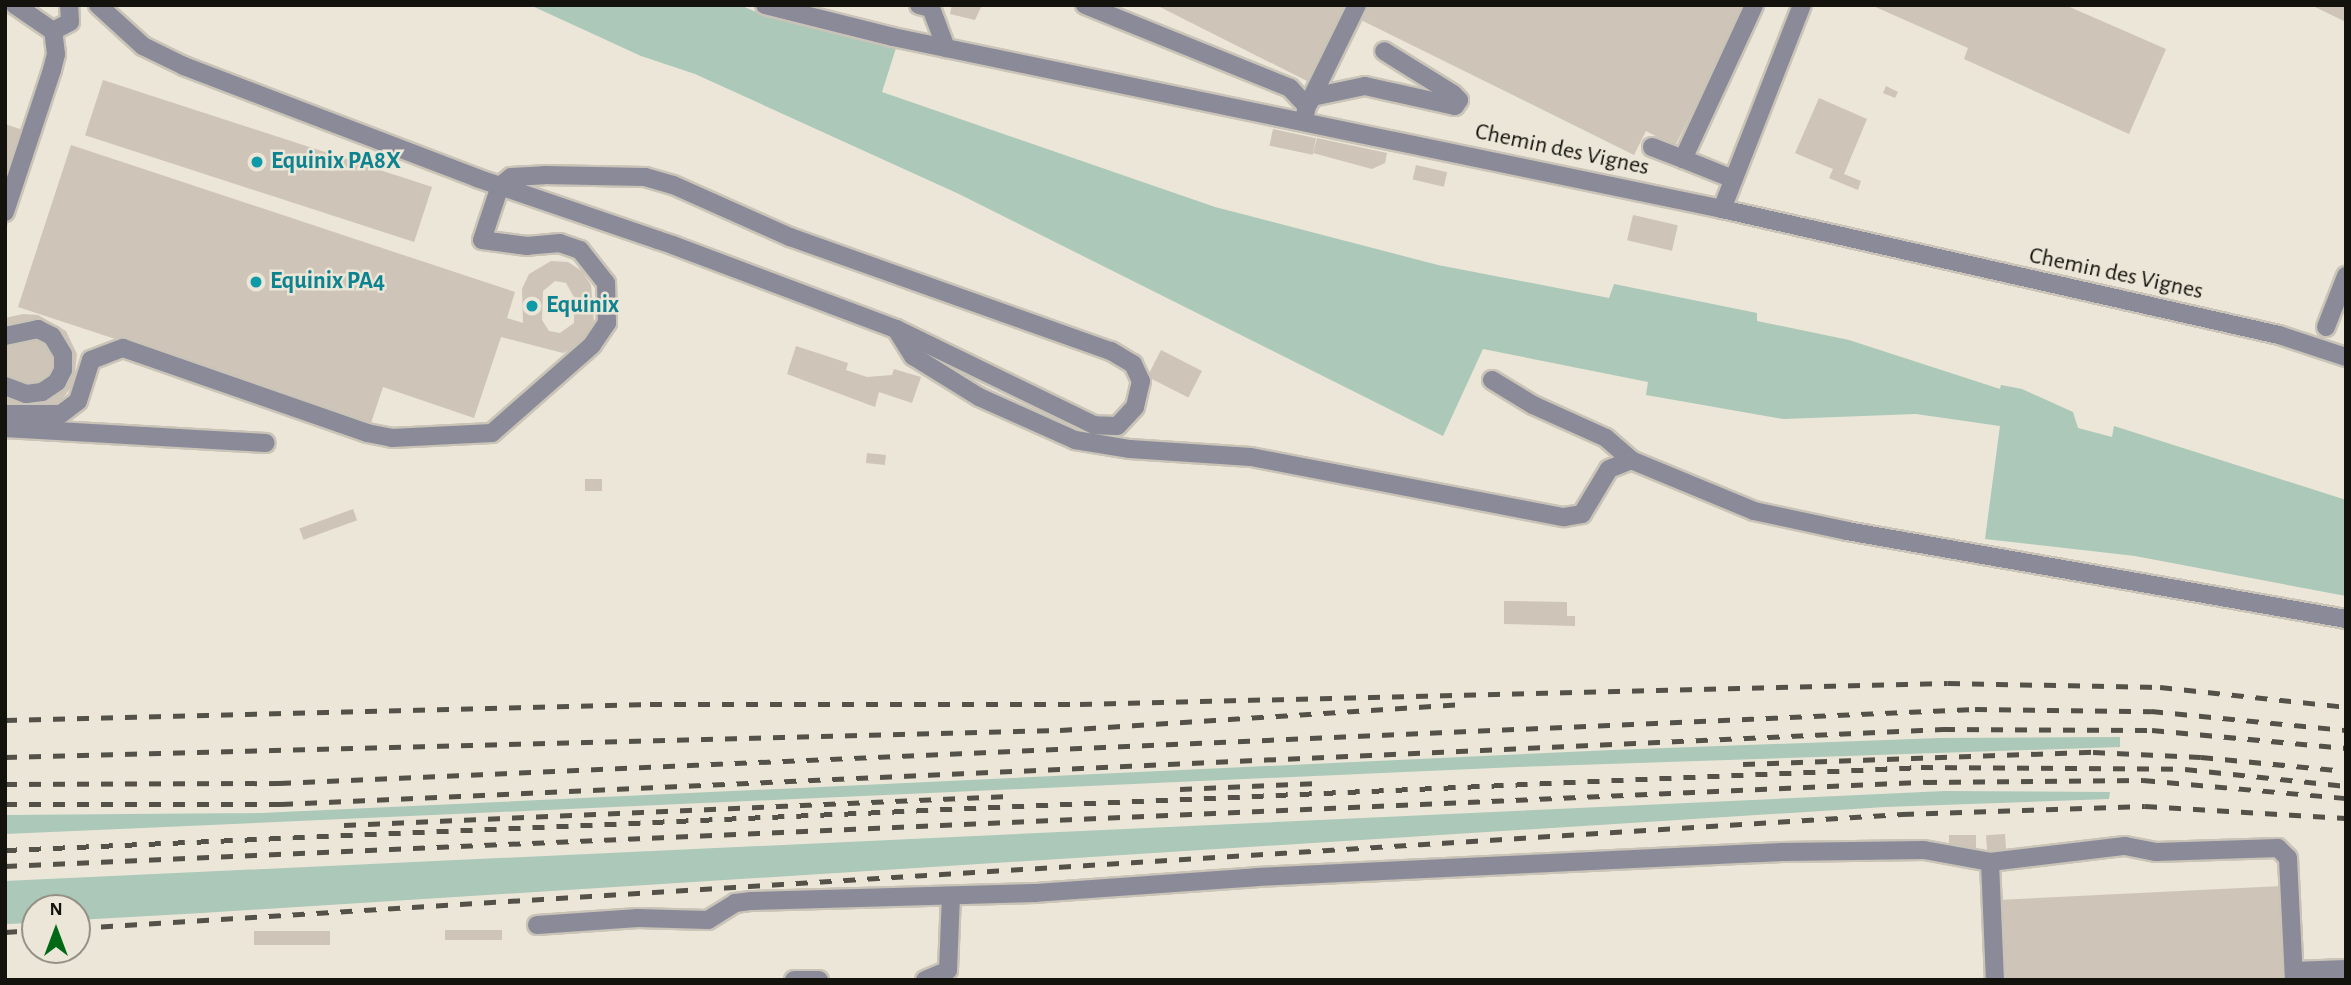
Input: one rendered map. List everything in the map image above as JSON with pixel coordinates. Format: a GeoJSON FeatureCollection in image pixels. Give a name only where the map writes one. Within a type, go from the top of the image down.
{"type":"FeatureCollection","features":[{"type":"Feature","properties":{"kind":"street"},"geometry":{"type":"LineString","coordinates":[[5,212],[56,54],[53,32],[15,5]]}},
{"type":"Feature","properties":{"kind":"street"},"geometry":{"type":"LineString","coordinates":[[53,32],[70,22],[69,5]]}},
{"type":"Feature","properties":{"kind":"street"},"geometry":{"type":"LineString","coordinates":[[5,414],[61,414],[78,401],[91,359],[123,348],[367,433],[417,437],[479,435],[501,429],[601,335],[607,323],[608,303],[600,270],[580,250],[559,243],[527,246],[482,240],[500,186],[511,177],[544,175],[645,177],[673,185],[790,237],[1111,351],[1133,364],[1141,381],[1135,407],[1117,426],[1094,425],[896,329],[500,186],[184,66],[144,46],[98,5]]}},
{"type":"Feature","properties":{"kind":"street","name":"Chemin des Vignes"},"geometry":{"type":"LineString","coordinates":[[765,5],[946,48],[1308,107],[1721,209],[2279,335],[2346,357]]}},
{"type":"Feature","properties":{"kind":"street"},"geometry":{"type":"LineString","coordinates":[[919,5],[931,8],[946,48]]}},
{"type":"Feature","properties":{"kind":"street"},"geometry":{"type":"LineString","coordinates":[[1085,5],[1290,88],[1308,107]]}},
{"type":"Feature","properties":{"kind":"street"},"geometry":{"type":"LineString","coordinates":[[1308,107],[1357,5]]}},
{"type":"Feature","properties":{"kind":"street"},"geometry":{"type":"LineString","coordinates":[[1683,159],[1754,5]]}},
{"type":"Feature","properties":{"kind":"street"},"geometry":{"type":"LineString","coordinates":[[1721,209],[1795,8]]}},
{"type":"Feature","properties":{"kind":"street"},"geometry":{"type":"LineString","coordinates":[[1308,107],[1365,86],[1455,106],[1459,100],[1453,94],[1384,51]]}},
{"type":"Feature","properties":{"kind":"street"},"geometry":{"type":"LineString","coordinates":[[1652,147],[1733,179]]}},
{"type":"Feature","properties":{"kind":"street"},"geometry":{"type":"LineString","coordinates":[[2326,327],[2346,276]]}},
{"type":"Feature","properties":{"kind":"street"},"geometry":{"type":"LineString","coordinates":[[5,336],[38,329],[52,336],[62,354],[63,370],[57,382],[42,392],[26,394],[5,386]]}},
{"type":"Feature","properties":{"kind":"street"},"geometry":{"type":"LineString","coordinates":[[896,329],[913,356],[924,363],[979,397],[1075,440],[1130,449],[1251,457],[1564,517],[1582,514],[1609,468],[1631,460]]}},
{"type":"Feature","properties":{"kind":"street"},"geometry":{"type":"LineString","coordinates":[[1492,380],[1533,405],[1606,438],[1631,460],[1754,510],[2346,619]]}},
{"type":"Feature","properties":{"kind":"street"},"geometry":{"type":"LineString","coordinates":[[5,428],[266,443]]}},
{"type":"Feature","properties":{"kind":"street"},"geometry":{"type":"LineString","coordinates":[[537,925],[638,918],[708,920],[736,903],[752,901],[951,896],[1782,852],[1924,850],[1990,862],[2125,846],[2156,852],[2278,848],[2288,859],[2294,976],[2346,969]]}},
{"type":"Feature","properties":{"kind":"street"},"geometry":{"type":"LineString","coordinates":[[1990,862],[1995,980]]}},
{"type":"Feature","properties":{"kind":"street"},"geometry":{"type":"LineString","coordinates":[[925,980],[948,970],[951,896]]}},
{"type":"Feature","properties":{"kind":"street"},"geometry":{"type":"LineString","coordinates":[[794,980],[819,980]]}},
{"type":"Feature","properties":{"kind":"green space"},"geometry":{"type":"Polygon","coordinates":[[[530,5],[740,5],[765,16],[896,48],[882,92],[1215,207],[1438,265],[1609,298],[1614,284],[1757,313],[1757,321],[1849,340],[2000,389],[2001,385],[2022,389],[2073,412],[2078,428],[2112,437],[2114,426],[2346,500],[2346,596],[2135,556],[1985,539],[2000,426],[1916,414],[1783,419],[1646,395],[1648,382],[1483,349],[1443,436],[959,194],[695,74],[641,56],[530,5]]]}},
{"type":"Feature","properties":{"kind":"green space"},"geometry":{"type":"Polygon","coordinates":[[[2120,737],[2120,747],[1517,767],[5,834],[5,815],[261,813],[1612,750],[1940,738],[2120,737]]]}},
{"type":"Feature","properties":{"kind":"green space"},"geometry":{"type":"Polygon","coordinates":[[[1945,791],[2110,792],[2109,799],[1885,807],[91,919],[91,894],[21,894],[21,923],[5,924],[5,881],[1945,791]]]}},
{"type":"Feature","properties":{"kind":"building"},"geometry":{"type":"Polygon","coordinates":[[[952,5],[982,5],[975,20],[950,14],[952,5]]]}},
{"type":"Feature","properties":{"kind":"building"},"geometry":{"type":"Polygon","coordinates":[[[1156,5],[1347,5],[1309,82],[1156,5]]]}},
{"type":"Feature","properties":{"kind":"building"},"geometry":{"type":"Polygon","coordinates":[[[1369,5],[1746,5],[1675,146],[1646,131],[1634,155],[1361,20],[1369,5]]]}},
{"type":"Feature","properties":{"kind":"building"},"geometry":{"type":"Polygon","coordinates":[[[1871,5],[2065,5],[2166,49],[2129,134],[1964,59],[1968,48],[1871,5]]]}},
{"type":"Feature","properties":{"kind":"building"},"geometry":{"type":"Polygon","coordinates":[[[2311,5],[2346,5],[2346,22],[2311,5]]]}},
{"type":"Feature","properties":{"kind":"building","name":"Equinix PA8X"},"geometry":{"type":"Polygon","coordinates":[[[103,80],[432,187],[414,242],[85,135],[103,80]]]}},
{"type":"Feature","properties":{"kind":"building"},"geometry":{"type":"Polygon","coordinates":[[[1886,86],[1898,92],[1895,98],[1883,93],[1886,86]]]}},
{"type":"Feature","properties":{"kind":"building"},"geometry":{"type":"Polygon","coordinates":[[[1819,98],[1867,119],[1844,174],[1861,181],[1858,190],[1829,178],[1833,169],[1795,153],[1819,98]]]}},
{"type":"Feature","properties":{"kind":"building"},"geometry":{"type":"Polygon","coordinates":[[[5,124],[35,134],[6,229],[5,229],[5,124]]]}},
{"type":"Feature","properties":{"kind":"building"},"geometry":{"type":"Polygon","coordinates":[[[1273,129],[1316,138],[1313,155],[1269,146],[1273,129]]]}},
{"type":"Feature","properties":{"kind":"building"},"geometry":{"type":"Polygon","coordinates":[[[1317,138],[1387,153],[1385,163],[1372,169],[1313,153],[1317,138]]]}},
{"type":"Feature","properties":{"kind":"building","name":"Equinix PA4"},"geometry":{"type":"Polygon","coordinates":[[[71,145],[515,292],[507,318],[523,323],[522,289],[529,274],[551,261],[568,262],[582,271],[591,285],[594,324],[579,346],[563,353],[501,337],[474,418],[383,387],[371,423],[18,307],[71,145]],[[555,281],[543,291],[542,320],[549,331],[560,333],[574,323],[574,297],[566,283],[555,281]]]}},
{"type":"Feature","properties":{"kind":"building"},"geometry":{"type":"Polygon","coordinates":[[[1416,165],[1447,172],[1444,187],[1413,180],[1416,165]]]}},
{"type":"Feature","properties":{"kind":"building"},"geometry":{"type":"Polygon","coordinates":[[[1633,215],[1678,225],[1672,251],[1627,240],[1633,215]]]}},
{"type":"Feature","properties":{"kind":"building"},"geometry":{"type":"Polygon","coordinates":[[[23,314],[38,315],[66,331],[77,354],[74,383],[59,404],[41,413],[5,408],[5,318],[23,314]]]}},
{"type":"Feature","properties":{"kind":"building"},"geometry":{"type":"Polygon","coordinates":[[[796,346],[848,363],[846,370],[867,377],[892,375],[894,369],[921,377],[912,403],[879,392],[875,407],[787,374],[796,346]]]}},
{"type":"Feature","properties":{"kind":"building"},"geometry":{"type":"Polygon","coordinates":[[[1161,350],[1202,371],[1188,398],[1147,377],[1161,350]]]}},
{"type":"Feature","properties":{"kind":"building"},"geometry":{"type":"Polygon","coordinates":[[[867,453],[886,455],[885,465],[866,463],[867,453]]]}},
{"type":"Feature","properties":{"kind":"building"},"geometry":{"type":"Polygon","coordinates":[[[585,479],[602,479],[602,491],[585,491],[585,479]]]}},
{"type":"Feature","properties":{"kind":"building"},"geometry":{"type":"Polygon","coordinates":[[[353,509],[357,520],[304,540],[299,528],[353,509]]]}},
{"type":"Feature","properties":{"kind":"building"},"geometry":{"type":"Polygon","coordinates":[[[1504,601],[1567,602],[1567,616],[1575,616],[1575,626],[1504,624],[1504,601]]]}},
{"type":"Feature","properties":{"kind":"building"},"geometry":{"type":"Polygon","coordinates":[[[2005,834],[2006,850],[1987,851],[1986,835],[2005,834]]]}},
{"type":"Feature","properties":{"kind":"building"},"geometry":{"type":"Polygon","coordinates":[[[1949,835],[1976,835],[1976,848],[1949,848],[1949,835]]]}},
{"type":"Feature","properties":{"kind":"building"},"geometry":{"type":"Polygon","coordinates":[[[2282,886],[2286,980],[2001,980],[1997,900],[2282,886]]]}},
{"type":"Feature","properties":{"kind":"building"},"geometry":{"type":"Polygon","coordinates":[[[445,930],[502,930],[502,940],[445,940],[445,930]]]}},
{"type":"Feature","properties":{"kind":"building"},"geometry":{"type":"Polygon","coordinates":[[[254,931],[330,931],[330,945],[254,945],[254,931]]]}},
{"type":"Feature","properties":{"kind":"railway"},"geometry":{"type":"LineString","coordinates":[[5,720],[650,704],[1080,704],[1948,683],[2160,687],[2346,707]]}},
{"type":"Feature","properties":{"kind":"railway"},"geometry":{"type":"LineString","coordinates":[[5,757],[1060,730],[1459,704]]}},
{"type":"Feature","properties":{"kind":"railway"},"geometry":{"type":"LineString","coordinates":[[5,784],[279,783],[1975,709],[2151,711],[2346,730]]}},
{"type":"Feature","properties":{"kind":"railway"},"geometry":{"type":"LineString","coordinates":[[5,804],[281,804],[1943,729],[2152,730],[2346,748]]}},
{"type":"Feature","properties":{"kind":"railway"},"geometry":{"type":"LineString","coordinates":[[1743,764],[2093,752],[2201,757],[2346,771]]}},
{"type":"Feature","properties":{"kind":"railway"},"geometry":{"type":"LineString","coordinates":[[5,850],[1921,767],[2185,769],[2346,786]]}},
{"type":"Feature","properties":{"kind":"railway"},"geometry":{"type":"LineString","coordinates":[[5,866],[1925,782],[2143,780],[2346,798]]}},
{"type":"Feature","properties":{"kind":"railway"},"geometry":{"type":"LineString","coordinates":[[1180,789],[1320,783]]}},
{"type":"Feature","properties":{"kind":"railway"},"geometry":{"type":"LineString","coordinates":[[344,825],[1009,796]]}},
{"type":"Feature","properties":{"kind":"railway"},"geometry":{"type":"LineString","coordinates":[[91,927],[1902,814],[2145,806],[2346,818]]}},
{"type":"Feature","properties":{"kind":"railway"},"geometry":{"type":"LineString","coordinates":[[5,932],[21,931]]}},
{"type":"Feature","properties":{"kind":"place","name":"Equinix PA8X"},"geometry":{"type":"Point","coordinates":[257,162]}},
{"type":"Feature","properties":{"kind":"place","name":"Equinix PA4"},"geometry":{"type":"Point","coordinates":[256,282]}},
{"type":"Feature","properties":{"kind":"place","name":"Equinix"},"geometry":{"type":"Point","coordinates":[532,306]}}]}
